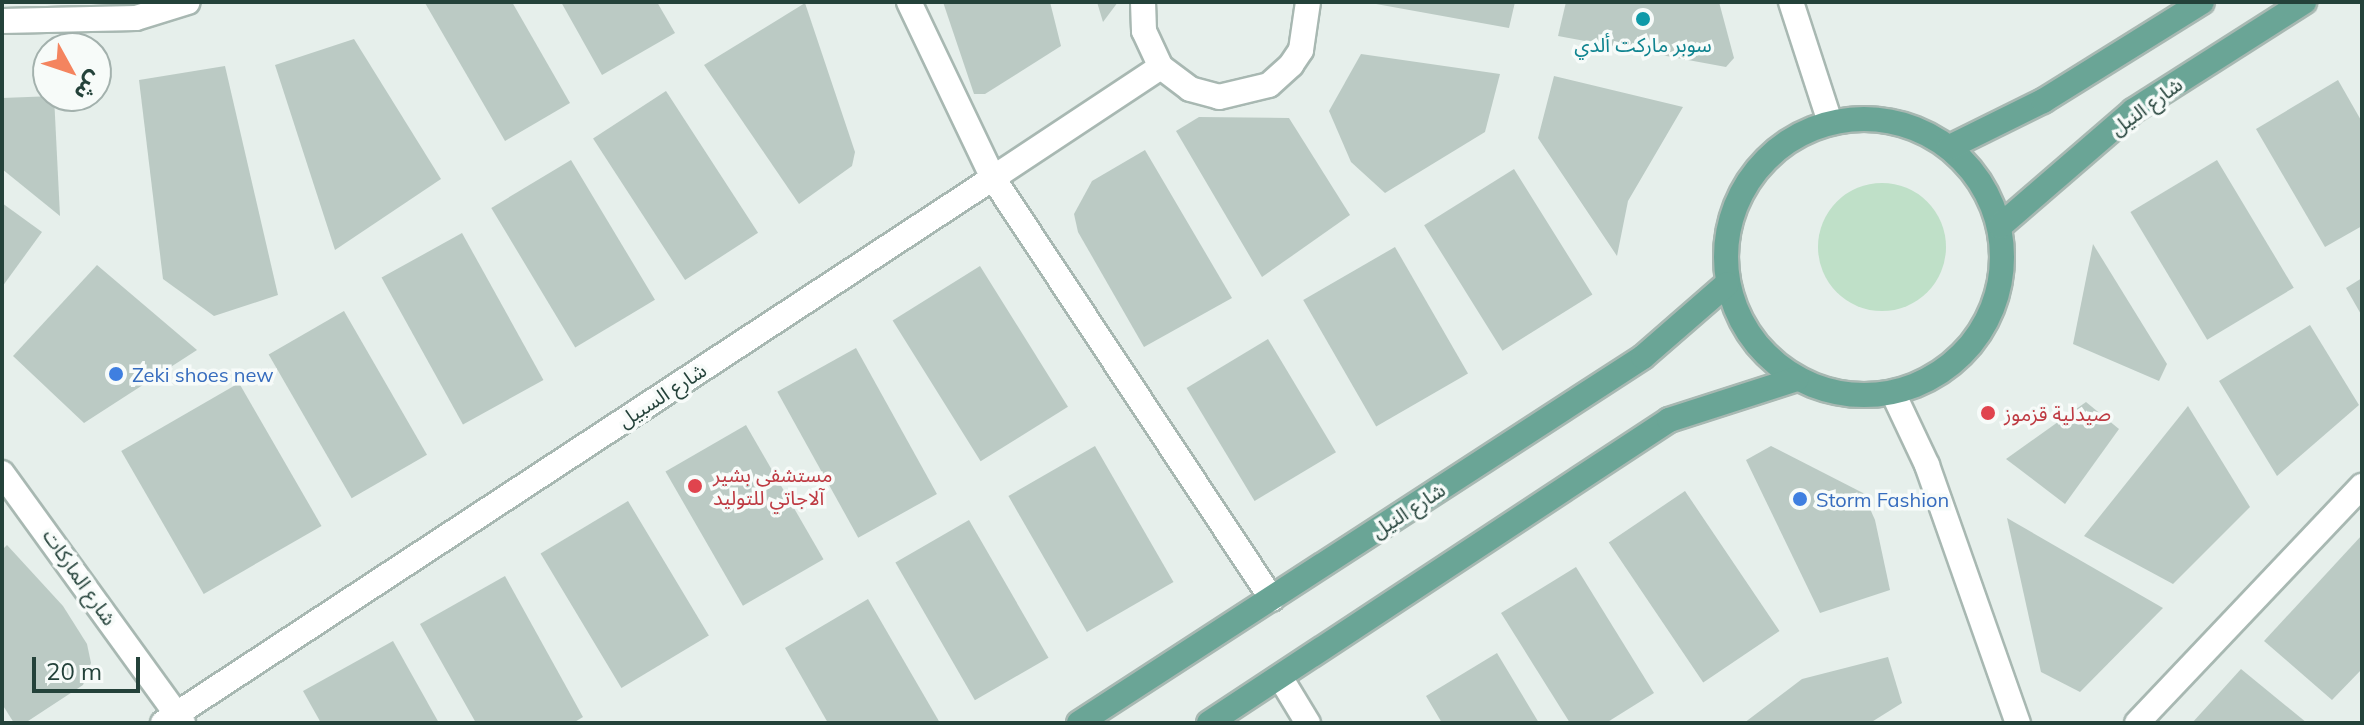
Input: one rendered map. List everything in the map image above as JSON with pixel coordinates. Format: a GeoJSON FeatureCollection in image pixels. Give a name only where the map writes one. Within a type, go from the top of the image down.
{"type":"FeatureCollection","features":[{"type":"Feature","properties":{"kind":"main road"},"geometry":{"type":"LineString","coordinates":[[1950,147],[2043,101],[2202,2]]}},
{"type":"Feature","properties":{"kind":"main road","name":"شارع النيل"},"geometry":{"type":"LineString","coordinates":[[2000,226],[2133,111],[2304,2]]}},
{"type":"Feature","properties":{"kind":"main road"},"geometry":{"type":"LineString","coordinates":[[1830,122],[1902,123],[1950,147],[1987,192],[2000,226],[1999,290],[1976,339],[1939,374],[1893,393],[1855,396],[1797,379],[1759,349],[1739,320],[1727,284],[1727,234],[1743,189],[1787,142],[1830,122]]}},
{"type":"Feature","properties":{"kind":"main road","name":"شارع النيل"},"geometry":{"type":"LineString","coordinates":[[1079,723],[1643,357],[1727,284]]}},
{"type":"Feature","properties":{"kind":"main road"},"geometry":{"type":"LineString","coordinates":[[1209,723],[1669,420],[1797,379]]}},
{"type":"Feature","properties":{"kind":"street"},"geometry":{"type":"LineString","coordinates":[[2,21],[136,18],[188,2]]}},
{"type":"Feature","properties":{"kind":"street"},"geometry":{"type":"LineString","coordinates":[[909,2],[993,178],[1272,599]]}},
{"type":"Feature","properties":{"kind":"street"},"geometry":{"type":"LineString","coordinates":[[1143,2],[1144,31],[1161,67],[1190,89],[1219,97],[1269,85],[1301,50],[1308,2]]}},
{"type":"Feature","properties":{"kind":"street"},"geometry":{"type":"LineString","coordinates":[[1791,2],[1830,122]]}},
{"type":"Feature","properties":{"kind":"street","name":"شارع السبيل"},"geometry":{"type":"LineString","coordinates":[[174,720],[1161,67]]}},
{"type":"Feature","properties":{"kind":"street"},"geometry":{"type":"LineString","coordinates":[[1893,393],[1927,465],[2018,723]]}},
{"type":"Feature","properties":{"kind":"street","name":"شارع الماركات"},"geometry":{"type":"LineString","coordinates":[[2,473],[174,720]]}},
{"type":"Feature","properties":{"kind":"street"},"geometry":{"type":"LineString","coordinates":[[2137,723],[2362,486]]}},
{"type":"Feature","properties":{"kind":"street"},"geometry":{"type":"LineString","coordinates":[[1280,677],[1308,723]]}},
{"type":"Feature","properties":{"kind":"green space"},"geometry":{"type":"Polygon","coordinates":[[[1882,183],[1907,188],[1927,202],[1941,222],[1946,247],[1941,272],[1927,292],[1907,306],[1882,311],[1857,306],[1837,292],[1823,272],[1818,247],[1823,222],[1837,202],[1857,188],[1882,183]]]}},
{"type":"Feature","properties":{"kind":"building"},"geometry":{"type":"Polygon","coordinates":[[[512,2],[570,103],[505,141],[425,3],[512,2]]]}},
{"type":"Feature","properties":{"kind":"building"},"geometry":{"type":"Polygon","coordinates":[[[561,2],[657,2],[675,33],[602,75],[561,2]]]}},
{"type":"Feature","properties":{"kind":"building"},"geometry":{"type":"Polygon","coordinates":[[[943,2],[1050,2],[1061,46],[985,94],[974,94],[943,2]]]}},
{"type":"Feature","properties":{"kind":"building"},"geometry":{"type":"Polygon","coordinates":[[[1097,2],[1118,2],[1103,22],[1097,2]]]}},
{"type":"Feature","properties":{"kind":"building"},"geometry":{"type":"Polygon","coordinates":[[[1365,2],[1515,2],[1509,28],[1365,2]]]}},
{"type":"Feature","properties":{"kind":"building","name":"سوبر ماركت ألدي"},"geometry":{"type":"Polygon","coordinates":[[[1566,2],[1719,2],[1734,58],[1726,67],[1558,36],[1566,2]]]}},
{"type":"Feature","properties":{"kind":"building"},"geometry":{"type":"Polygon","coordinates":[[[805,3],[855,152],[852,166],[799,204],[704,65],[805,3]]]}},
{"type":"Feature","properties":{"kind":"building"},"geometry":{"type":"Polygon","coordinates":[[[354,39],[441,179],[335,250],[275,65],[354,39]]]}},
{"type":"Feature","properties":{"kind":"building"},"geometry":{"type":"Polygon","coordinates":[[[1361,54],[1500,74],[1485,132],[1385,193],[1351,162],[1329,111],[1361,54]]]}},
{"type":"Feature","properties":{"kind":"building"},"geometry":{"type":"Polygon","coordinates":[[[225,66],[278,295],[214,316],[163,279],[139,80],[225,66]]]}},
{"type":"Feature","properties":{"kind":"building"},"geometry":{"type":"Polygon","coordinates":[[[1554,76],[1683,107],[1628,201],[1617,256],[1538,138],[1554,76]]]}},
{"type":"Feature","properties":{"kind":"building"},"geometry":{"type":"Polygon","coordinates":[[[2338,80],[2362,122],[2362,226],[2325,247],[2256,129],[2338,80]]]}},
{"type":"Feature","properties":{"kind":"building"},"geometry":{"type":"Polygon","coordinates":[[[666,91],[758,233],[685,280],[593,138],[666,91]]]}},
{"type":"Feature","properties":{"kind":"building"},"geometry":{"type":"Polygon","coordinates":[[[32,97],[32,112],[55,112],[60,216],[2,169],[2,98],[32,97]]]}},
{"type":"Feature","properties":{"kind":"building"},"geometry":{"type":"Polygon","coordinates":[[[1199,117],[1289,118],[1350,215],[1262,277],[1176,131],[1199,117]]]}},
{"type":"Feature","properties":{"kind":"building"},"geometry":{"type":"Polygon","coordinates":[[[1145,150],[1232,298],[1144,347],[1078,232],[1074,214],[1092,181],[1145,150]]]}},
{"type":"Feature","properties":{"kind":"building"},"geometry":{"type":"Polygon","coordinates":[[[571,160],[655,300],[575,348],[491,208],[571,160]]]}},
{"type":"Feature","properties":{"kind":"building"},"geometry":{"type":"Polygon","coordinates":[[[2217,160],[2294,288],[2207,340],[2130,212],[2217,160]]]}},
{"type":"Feature","properties":{"kind":"building"},"geometry":{"type":"Polygon","coordinates":[[[1514,169],[1592,295],[1503,351],[1424,225],[1514,169]]]}},
{"type":"Feature","properties":{"kind":"building"},"geometry":{"type":"Polygon","coordinates":[[[2,203],[42,232],[2,287],[2,203]]]}},
{"type":"Feature","properties":{"kind":"building"},"geometry":{"type":"Polygon","coordinates":[[[462,233],[543,380],[463,425],[382,278],[462,233]]]}},
{"type":"Feature","properties":{"kind":"building"},"geometry":{"type":"Polygon","coordinates":[[[2093,244],[2167,364],[2159,381],[2073,344],[2093,244]]]}},
{"type":"Feature","properties":{"kind":"building"},"geometry":{"type":"Polygon","coordinates":[[[1395,247],[1468,373],[1376,426],[1303,300],[1395,247]]]}},
{"type":"Feature","properties":{"kind":"building"},"geometry":{"type":"Polygon","coordinates":[[[97,265],[197,350],[84,423],[13,356],[97,265]]]}},
{"type":"Feature","properties":{"kind":"building"},"geometry":{"type":"Polygon","coordinates":[[[980,266],[1068,407],[981,461],[893,321],[980,266]]]}},
{"type":"Feature","properties":{"kind":"building"},"geometry":{"type":"Polygon","coordinates":[[[2362,278],[2362,316],[2346,288],[2362,278]]]}},
{"type":"Feature","properties":{"kind":"building"},"geometry":{"type":"Polygon","coordinates":[[[344,311],[427,455],[352,498],[269,354],[344,311]]]}},
{"type":"Feature","properties":{"kind":"building"},"geometry":{"type":"Polygon","coordinates":[[[2310,325],[2359,405],[2277,476],[2219,381],[2310,325]]]}},
{"type":"Feature","properties":{"kind":"building"},"geometry":{"type":"Polygon","coordinates":[[[1268,339],[1336,452],[1255,501],[1187,388],[1268,339]]]}},
{"type":"Feature","properties":{"kind":"building"},"geometry":{"type":"Polygon","coordinates":[[[856,348],[937,494],[858,538],[777,392],[856,348]]]}},
{"type":"Feature","properties":{"kind":"building"},"geometry":{"type":"Polygon","coordinates":[[[239,383],[322,526],[204,594],[121,451],[239,383]]]}},
{"type":"Feature","properties":{"kind":"building"},"geometry":{"type":"Polygon","coordinates":[[[2086,402],[2119,429],[2065,504],[2006,459],[2086,402]]]}},
{"type":"Feature","properties":{"kind":"building"},"geometry":{"type":"Polygon","coordinates":[[[2188,406],[2250,507],[2173,584],[2084,536],[2188,406]]]}},
{"type":"Feature","properties":{"kind":"building"},"geometry":{"type":"Polygon","coordinates":[[[746,425],[824,559],[743,606],[665,471],[746,425]]]}},
{"type":"Feature","properties":{"kind":"building"},"geometry":{"type":"Polygon","coordinates":[[[1095,446],[1174,582],[1087,632],[1008,496],[1095,446]]]}},
{"type":"Feature","properties":{"kind":"building"},"geometry":{"type":"Polygon","coordinates":[[[1771,446],[1863,493],[1875,520],[1890,590],[1820,613],[1746,460],[1771,446]]]}},
{"type":"Feature","properties":{"kind":"building"},"geometry":{"type":"Polygon","coordinates":[[[1685,491],[1780,631],[1703,683],[1609,542],[1685,491]]]}},
{"type":"Feature","properties":{"kind":"building"},"geometry":{"type":"Polygon","coordinates":[[[628,501],[709,636],[621,688],[541,554],[628,501]]]}},
{"type":"Feature","properties":{"kind":"building"},"geometry":{"type":"Polygon","coordinates":[[[2007,518],[2163,608],[2080,692],[2041,672],[2007,518]]]}},
{"type":"Feature","properties":{"kind":"building"},"geometry":{"type":"Polygon","coordinates":[[[969,520],[1048,658],[975,700],[895,562],[969,520]]]}},
{"type":"Feature","properties":{"kind":"building"},"geometry":{"type":"Polygon","coordinates":[[[2362,535],[2362,669],[2332,700],[2264,641],[2362,535]]]}},
{"type":"Feature","properties":{"kind":"building"},"geometry":{"type":"Polygon","coordinates":[[[7,545],[63,606],[87,644],[91,663],[83,685],[25,723],[14,723],[2,704],[2,550],[7,545]]]}},
{"type":"Feature","properties":{"kind":"building"},"geometry":{"type":"Polygon","coordinates":[[[1576,567],[1654,693],[1606,723],[1570,723],[1501,613],[1576,567]]]}},
{"type":"Feature","properties":{"kind":"building"},"geometry":{"type":"Polygon","coordinates":[[[505,576],[583,717],[573,723],[476,723],[420,624],[505,576]]]}},
{"type":"Feature","properties":{"kind":"building"},"geometry":{"type":"Polygon","coordinates":[[[868,599],[940,723],[828,723],[785,648],[868,599]]]}},
{"type":"Feature","properties":{"kind":"building"},"geometry":{"type":"Polygon","coordinates":[[[393,641],[439,723],[321,723],[303,691],[393,641]]]}},
{"type":"Feature","properties":{"kind":"building"},"geometry":{"type":"Polygon","coordinates":[[[1497,653],[1539,723],[1442,723],[1426,696],[1497,653]]]}},
{"type":"Feature","properties":{"kind":"building"},"geometry":{"type":"Polygon","coordinates":[[[1888,657],[1902,703],[1870,723],[1744,723],[1802,679],[1888,657]]]}},
{"type":"Feature","properties":{"kind":"building"},"geometry":{"type":"Polygon","coordinates":[[[2241,669],[2307,723],[2192,723],[2241,669]]]}},
{"type":"Feature","properties":{"kind":"place","name":"سوبر ماركت ألدي"},"geometry":{"type":"Point","coordinates":[1643,19]}},
{"type":"Feature","properties":{"kind":"place","name":"Zeki shoes new"},"geometry":{"type":"Point","coordinates":[116,374]}},
{"type":"Feature","properties":{"kind":"place","name":"صيدلية قزموز"},"geometry":{"type":"Point","coordinates":[1988,413]}},
{"type":"Feature","properties":{"kind":"place","name":"مستشفى بشير آلاجاتي للتوليد"},"geometry":{"type":"Point","coordinates":[695,486]}},
{"type":"Feature","properties":{"kind":"place","name":"Storm Fashion"},"geometry":{"type":"Point","coordinates":[1800,499]}}]}
